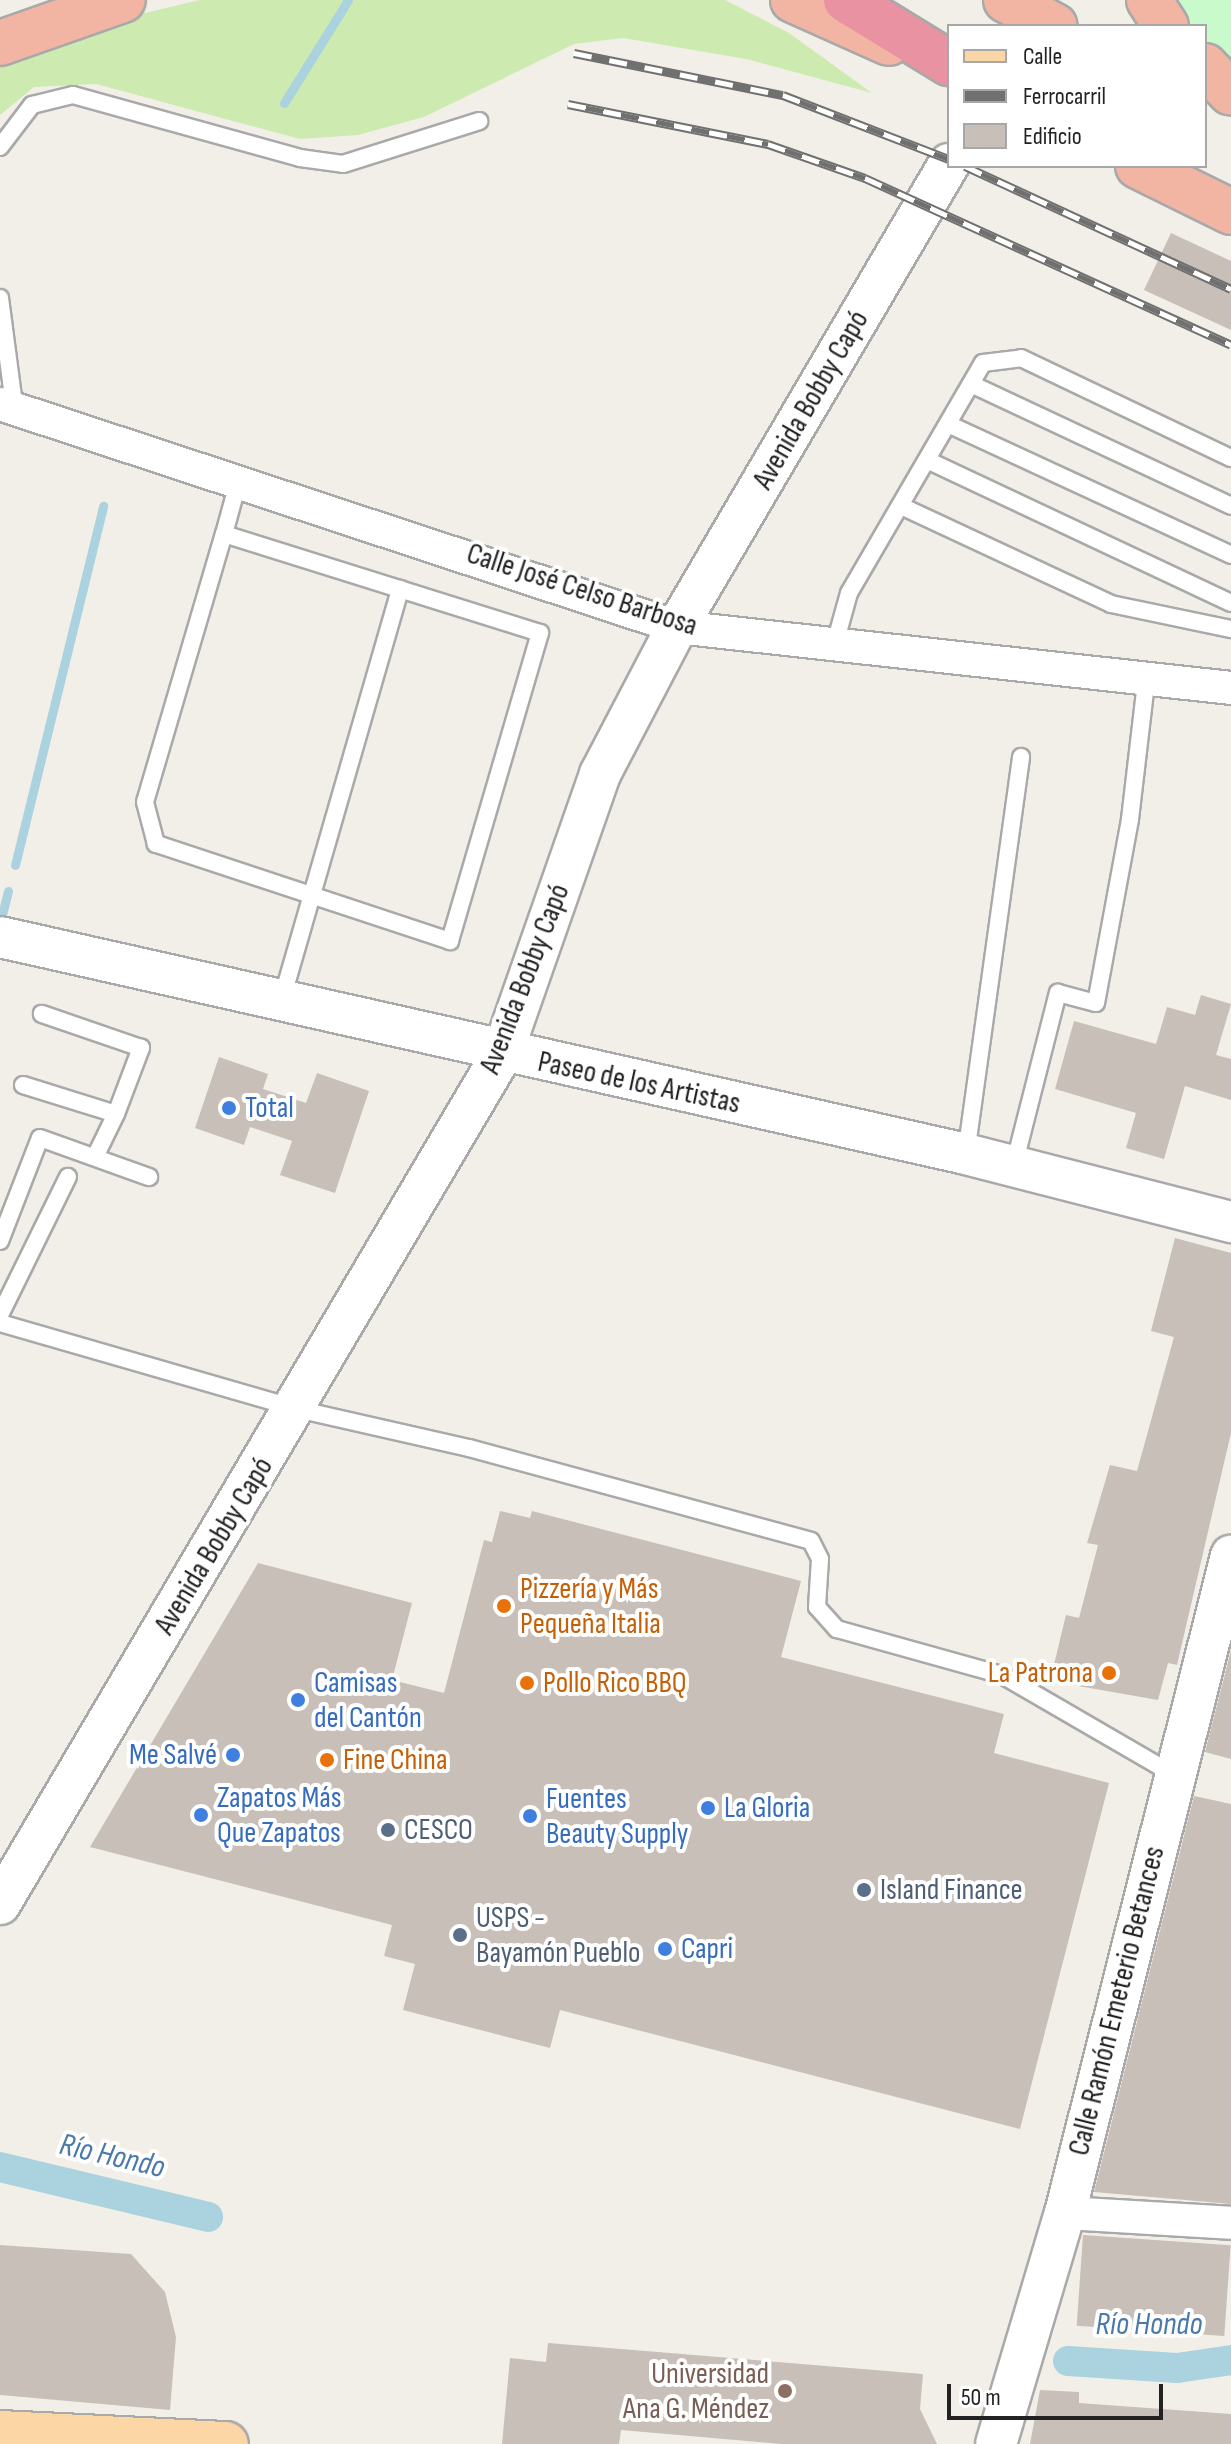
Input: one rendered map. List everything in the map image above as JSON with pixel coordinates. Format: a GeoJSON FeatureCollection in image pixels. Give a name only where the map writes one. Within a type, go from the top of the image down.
{"type":"FeatureCollection","features":[{"type":"Feature","properties":{"kind":"highway"},"geometry":{"type":"LineString","coordinates":[[0,43],[123,0]]}},
{"type":"Feature","properties":{"kind":"highway"},"geometry":{"type":"LineString","coordinates":[[793,0],[947,69]]}},
{"type":"Feature","properties":{"kind":"highway"},"geometry":{"type":"LineString","coordinates":[[846,0],[947,62]]}},
{"type":"Feature","properties":{"kind":"highway"},"geometry":{"type":"LineString","coordinates":[[1149,0],[1165,24]]}},
{"type":"Feature","properties":{"kind":"highway"},"geometry":{"type":"LineString","coordinates":[[1207,68],[1231,93]]}},
{"type":"Feature","properties":{"kind":"highway"},"geometry":{"type":"LineString","coordinates":[[1207,97],[1231,109]]}},
{"type":"Feature","properties":{"kind":"highway"},"geometry":{"type":"LineString","coordinates":[[1142,168],[1231,212]]}},
{"type":"Feature","properties":{"kind":"main road"},"geometry":{"type":"LineString","coordinates":[[0,2433],[226,2444]]}},
{"type":"Feature","properties":{"kind":"street","name":"Avenida Bobby Capó"},"geometry":{"type":"LineString","coordinates":[[0,1904],[297,1409],[502,1054],[600,774],[677,627],[947,167]]}},
{"type":"Feature","properties":{"kind":"street","name":"Calle José Celso Barbosa"},"geometry":{"type":"LineString","coordinates":[[7,404],[677,627],[1146,682],[1231,688]]}},
{"type":"Feature","properties":{"kind":"street","name":"Paseo de los Artistas"},"geometry":{"type":"LineString","coordinates":[[0,937],[102,964],[502,1054],[1014,1165],[1231,1222]]}},
{"type":"Feature","properties":{"kind":"street","name":"Calle Ramón Emeterio Betances"},"geometry":{"type":"LineString","coordinates":[[1000,2429],[1065,2213],[1173,1774],[1219,1652],[1231,1556]]}},
{"type":"Feature","properties":{"kind":"street"},"geometry":{"type":"LineString","coordinates":[[1065,2213],[1231,2223]]}},
{"type":"Feature","properties":{"kind":"lane"},"geometry":{"type":"LineString","coordinates":[[0,147],[32,105],[73,95],[300,158],[343,164],[479,121]]}},
{"type":"Feature","properties":{"kind":"lane"},"geometry":{"type":"LineString","coordinates":[[0,298],[7,404]]}},
{"type":"Feature","properties":{"kind":"lane"},"geometry":{"type":"LineString","coordinates":[[834,647],[849,593],[983,363],[1021,358],[1231,458]]}},
{"type":"Feature","properties":{"kind":"lane"},"geometry":{"type":"LineString","coordinates":[[971,384],[1231,506]]}},
{"type":"Feature","properties":{"kind":"lane"},"geometry":{"type":"LineString","coordinates":[[948,424],[1231,555]]}},
{"type":"Feature","properties":{"kind":"lane"},"geometry":{"type":"LineString","coordinates":[[927,460],[1231,603]]}},
{"type":"Feature","properties":{"kind":"lane"},"geometry":{"type":"LineString","coordinates":[[224,534],[540,633],[450,941],[156,844],[145,802],[239,479]]}},
{"type":"Feature","properties":{"kind":"lane"},"geometry":{"type":"LineString","coordinates":[[901,506],[1111,604],[1231,629]]}},
{"type":"Feature","properties":{"kind":"lane"},"geometry":{"type":"LineString","coordinates":[[280,1004],[308,894],[400,589]]}},
{"type":"Feature","properties":{"kind":"lane"},"geometry":{"type":"LineString","coordinates":[[1014,1165],[1058,993],[1096,1003],[1130,819],[1146,682]]}},
{"type":"Feature","properties":{"kind":"lane"},"geometry":{"type":"LineString","coordinates":[[966,1154],[1021,757]]}},
{"type":"Feature","properties":{"kind":"lane"},"geometry":{"type":"LineString","coordinates":[[42,1014],[141,1048],[116,1114],[95,1157]]}},
{"type":"Feature","properties":{"kind":"lane"},"geometry":{"type":"LineString","coordinates":[[23,1085],[116,1114]]}},
{"type":"Feature","properties":{"kind":"lane"},"geometry":{"type":"LineString","coordinates":[[0,1241],[40,1138],[149,1177]]}},
{"type":"Feature","properties":{"kind":"lane"},"geometry":{"type":"LineString","coordinates":[[0,1315],[68,1177]]}},
{"type":"Feature","properties":{"kind":"lane"},"geometry":{"type":"LineString","coordinates":[[0,1323],[297,1409],[469,1448],[811,1541],[820,1559],[817,1607],[837,1629],[1002,1675],[1173,1774]]}},
{"type":"Feature","properties":{"kind":"green space"},"geometry":{"type":"Polygon","coordinates":[[[200,0],[725,0],[789,33],[872,93],[746,59],[623,38],[574,44],[424,117],[358,135],[300,139],[96,84],[34,87],[0,115],[0,60],[94,25],[200,0]]]}},
{"type":"Feature","properties":{"kind":"green space"},"geometry":{"type":"Polygon","coordinates":[[[1170,0],[1231,0],[1231,74],[1207,44],[1207,24],[1189,24],[1170,0]]]}},
{"type":"Feature","properties":{"kind":"building"},"geometry":{"type":"Polygon","coordinates":[[[1171,233],[1231,261],[1231,330],[1144,290],[1171,233]]]}},
{"type":"Feature","properties":{"kind":"building"},"geometry":{"type":"Polygon","coordinates":[[[1201,995],[1231,1004],[1216,1055],[1231,1059],[1231,1100],[1185,1086],[1164,1159],[1126,1148],[1136,1113],[1055,1089],[1074,1021],[1156,1044],[1167,1007],[1195,1015],[1201,995]]]}},
{"type":"Feature","properties":{"kind":"building"},"geometry":{"type":"Polygon","coordinates":[[[219,1057],[268,1074],[263,1089],[306,1103],[317,1073],[369,1091],[335,1193],[280,1175],[292,1141],[250,1127],[244,1145],[195,1128],[219,1057]]]}},
{"type":"Feature","properties":{"kind":"building"},"geometry":{"type":"Polygon","coordinates":[[[1175,1238],[1231,1253],[1231,1433],[1177,1665],[1168,1663],[1158,1700],[1050,1681],[1066,1615],[1079,1618],[1098,1545],[1087,1543],[1110,1465],[1137,1471],[1174,1337],[1151,1331],[1175,1238]]]}},
{"type":"Feature","properties":{"kind":"building"},"geometry":{"type":"Polygon","coordinates":[[[500,1511],[530,1518],[532,1511],[801,1581],[781,1657],[1004,1714],[994,1753],[1109,1783],[1020,2129],[560,2010],[550,2048],[403,2010],[415,1964],[384,1956],[392,1925],[90,1847],[258,1563],[412,1603],[392,1680],[444,1693],[484,1540],[492,1542],[500,1511]]]}},
{"type":"Feature","properties":{"kind":"building"},"geometry":{"type":"Polygon","coordinates":[[[1231,1650],[1231,1759],[1205,1752],[1231,1650]]]}},
{"type":"Feature","properties":{"kind":"building"},"geometry":{"type":"Polygon","coordinates":[[[1194,1796],[1231,1804],[1231,2204],[1094,2192],[1194,1796]]]}},
{"type":"Feature","properties":{"kind":"building"},"geometry":{"type":"Polygon","coordinates":[[[1083,2235],[1231,2245],[1224,2336],[1077,2326],[1083,2235]]]}},
{"type":"Feature","properties":{"kind":"building"},"geometry":{"type":"Polygon","coordinates":[[[0,2245],[131,2254],[165,2292],[176,2337],[170,2410],[0,2395],[0,2245]]]}},
{"type":"Feature","properties":{"kind":"building","name":"Universidad Ana G. Méndez"},"geometry":{"type":"Polygon","coordinates":[[[548,2343],[923,2374],[920,2409],[937,2444],[781,2444],[621,2430],[619,2444],[502,2444],[510,2358],[546,2362],[548,2343]]]}},
{"type":"Feature","properties":{"kind":"building"},"geometry":{"type":"Polygon","coordinates":[[[1040,2390],[1079,2392],[1079,2403],[1231,2414],[1231,2444],[1030,2444],[1040,2390]]]}},
{"type":"Feature","properties":{"kind":"waterway"},"geometry":{"type":"LineString","coordinates":[[284,103],[348,0]]}},
{"type":"Feature","properties":{"kind":"waterway"},"geometry":{"type":"LineString","coordinates":[[15,865],[103,506]]}},
{"type":"Feature","properties":{"kind":"waterway"},"geometry":{"type":"LineString","coordinates":[[0,923],[8,891]]}},
{"type":"Feature","properties":{"kind":"waterway","name":"Río Hondo"},"geometry":{"type":"LineString","coordinates":[[0,2167],[208,2217]]}},
{"type":"Feature","properties":{"kind":"waterway","name":"Río Hondo"},"geometry":{"type":"LineString","coordinates":[[1068,2361],[1177,2368],[1231,2360]]}},
{"type":"Feature","properties":{"kind":"railway"},"geometry":{"type":"LineString","coordinates":[[574,53],[783,95],[947,158]]}},
{"type":"Feature","properties":{"kind":"railway"},"geometry":{"type":"LineString","coordinates":[[568,104],[768,144],[865,178],[1231,345]]}},
{"type":"Feature","properties":{"kind":"railway"},"geometry":{"type":"LineString","coordinates":[[969,168],[1231,289]]}},
{"type":"Feature","properties":{"kind":"place","name":"Total"},"geometry":{"type":"Point","coordinates":[229,1108]}},
{"type":"Feature","properties":{"kind":"place","name":"Pizzería y Más Pequeña Italia"},"geometry":{"type":"Point","coordinates":[504,1606]}},
{"type":"Feature","properties":{"kind":"place","name":"La Patrona"},"geometry":{"type":"Point","coordinates":[1109,1673]}},
{"type":"Feature","properties":{"kind":"place","name":"Pollo Rico BBQ"},"geometry":{"type":"Point","coordinates":[527,1683]}},
{"type":"Feature","properties":{"kind":"place","name":"Camisas del Cantón"},"geometry":{"type":"Point","coordinates":[298,1700]}},
{"type":"Feature","properties":{"kind":"place","name":"Me Salvé"},"geometry":{"type":"Point","coordinates":[233,1755]}},
{"type":"Feature","properties":{"kind":"place","name":"Fine China"},"geometry":{"type":"Point","coordinates":[327,1760]}},
{"type":"Feature","properties":{"kind":"place","name":"La Gloria"},"geometry":{"type":"Point","coordinates":[708,1808]}},
{"type":"Feature","properties":{"kind":"place","name":"Zapatos Más Que Zapatos"},"geometry":{"type":"Point","coordinates":[201,1815]}},
{"type":"Feature","properties":{"kind":"place","name":"Fuentes Beauty Supply"},"geometry":{"type":"Point","coordinates":[530,1816]}},
{"type":"Feature","properties":{"kind":"place","name":"CESCO"},"geometry":{"type":"Point","coordinates":[388,1830]}},
{"type":"Feature","properties":{"kind":"place","name":"Island Finance"},"geometry":{"type":"Point","coordinates":[864,1890]}},
{"type":"Feature","properties":{"kind":"place","name":"USPS - Bayamón Pueblo"},"geometry":{"type":"Point","coordinates":[460,1935]}},
{"type":"Feature","properties":{"kind":"place","name":"Capri"},"geometry":{"type":"Point","coordinates":[665,1949]}},
{"type":"Feature","properties":{"kind":"place","name":"Universidad Ana G. Méndez"},"geometry":{"type":"Point","coordinates":[785,2391]}}]}
